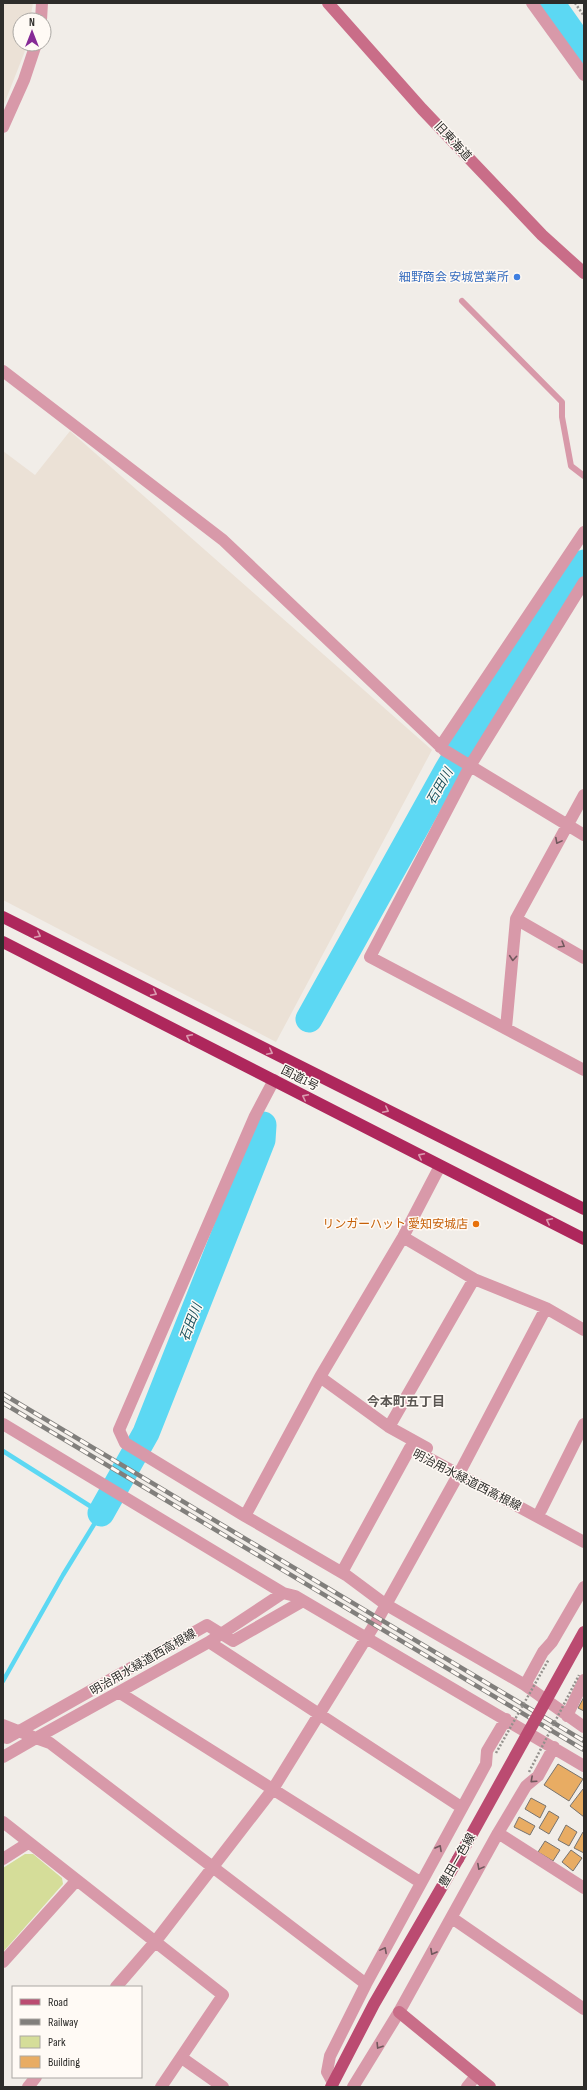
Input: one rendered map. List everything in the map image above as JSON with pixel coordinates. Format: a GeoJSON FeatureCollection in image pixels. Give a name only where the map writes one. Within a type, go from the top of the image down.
{"type":"FeatureCollection","features":[{"type":"Feature","properties":{"kind":"highway","name":"国道1号"},"geometry":{"type":"LineString","coordinates":[[3,917],[584,1209]]}},
{"type":"Feature","properties":{"kind":"highway","name":"国道1号"},"geometry":{"type":"LineString","coordinates":[[3,942],[584,1239]]}},
{"type":"Feature","properties":{"kind":"main road","name":"豊田一色線"},"geometry":{"type":"LineString","coordinates":[[332,2085],[374,2004],[458,1859],[584,1632]]}},
{"type":"Feature","properties":{"kind":"street","name":"旧東海道"},"geometry":{"type":"LineString","coordinates":[[328,3],[422,109],[542,235],[584,273]]}},
{"type":"Feature","properties":{"kind":"street"},"geometry":{"type":"LineString","coordinates":[[532,3],[584,75]]}},
{"type":"Feature","properties":{"kind":"street"},"geometry":{"type":"LineString","coordinates":[[3,127],[24,80],[33,52]]}},
{"type":"Feature","properties":{"kind":"street"},"geometry":{"type":"LineString","coordinates":[[3,371],[223,540],[442,748],[584,835]]}},
{"type":"Feature","properties":{"kind":"street"},"geometry":{"type":"LineString","coordinates":[[442,748],[584,532]]}},
{"type":"Feature","properties":{"kind":"street"},"geometry":{"type":"LineString","coordinates":[[584,582],[468,765],[370,957],[584,1070]]}},
{"type":"Feature","properties":{"kind":"street"},"geometry":{"type":"LineString","coordinates":[[506,1028],[516,919],[584,795]]}},
{"type":"Feature","properties":{"kind":"street"},"geometry":{"type":"LineString","coordinates":[[516,919],[584,958]]}},
{"type":"Feature","properties":{"kind":"street"},"geometry":{"type":"LineString","coordinates":[[274,1080],[255,1116],[119,1430],[125,1443],[146,1454],[245,1516],[342,1572],[385,1604],[525,1685],[584,1727]]}},
{"type":"Feature","properties":{"kind":"street"},"geometry":{"type":"LineString","coordinates":[[245,1516],[320,1377],[403,1237],[440,1166]]}},
{"type":"Feature","properties":{"kind":"street"},"geometry":{"type":"LineString","coordinates":[[403,1237],[474,1279],[546,1308],[584,1330]]}},
{"type":"Feature","properties":{"kind":"street"},"geometry":{"type":"LineString","coordinates":[[389,1427],[474,1279]]}},
{"type":"Feature","properties":{"kind":"street"},"geometry":{"type":"LineString","coordinates":[[117,1986],[155,1942],[214,1868],[273,1789],[378,1618],[461,1471],[546,1308]]}},
{"type":"Feature","properties":{"kind":"street"},"geometry":{"type":"LineString","coordinates":[[320,1377],[389,1427],[461,1471],[584,1533]]}},
{"type":"Feature","properties":{"kind":"street"},"geometry":{"type":"LineString","coordinates":[[3,1424],[97,1480],[127,1501],[283,1593],[295,1596],[584,1766]]}},
{"type":"Feature","properties":{"kind":"street"},"geometry":{"type":"LineString","coordinates":[[541,1510],[584,1424]]}},
{"type":"Feature","properties":{"kind":"street","name":"明治用水緑道西高根線"},"geometry":{"type":"LineString","coordinates":[[342,1572],[410,1448],[461,1471],[584,1542]]}},
{"type":"Feature","properties":{"kind":"street"},"geometry":{"type":"LineString","coordinates":[[525,1685],[542,1652],[552,1642],[584,1587]]}},
{"type":"Feature","properties":{"kind":"street"},"geometry":{"type":"LineString","coordinates":[[3,1757],[209,1642],[283,1593]]}},
{"type":"Feature","properties":{"kind":"street","name":"明治用水緑道西高根線"},"geometry":{"type":"LineString","coordinates":[[3,1736],[7,1738],[20,1732],[207,1625],[233,1641],[303,1601]]}},
{"type":"Feature","properties":{"kind":"street"},"geometry":{"type":"LineString","coordinates":[[209,1642],[461,1806]]}},
{"type":"Feature","properties":{"kind":"street"},"geometry":{"type":"LineString","coordinates":[[567,1716],[582,1678]]}},
{"type":"Feature","properties":{"kind":"street"},"geometry":{"type":"LineString","coordinates":[[120,1693],[420,1882]]}},
{"type":"Feature","properties":{"kind":"street"},"geometry":{"type":"LineString","coordinates":[[332,2085],[327,2072],[330,2056],[420,1882],[461,1806],[486,1764],[488,1750],[506,1719]]}},
{"type":"Feature","properties":{"kind":"street"},"geometry":{"type":"LineString","coordinates":[[3,1725],[50,1743],[366,1984]]}},
{"type":"Feature","properties":{"kind":"street"},"geometry":{"type":"LineString","coordinates":[[353,2087],[399,2012],[498,1833],[526,1786],[538,1776],[554,1747]]}},
{"type":"Feature","properties":{"kind":"street"},"geometry":{"type":"LineString","coordinates":[[3,1822],[223,1995],[182,2058],[161,2087]]}},
{"type":"Feature","properties":{"kind":"street"},"geometry":{"type":"LineString","coordinates":[[498,1833],[584,1888]]}},
{"type":"Feature","properties":{"kind":"street"},"geometry":{"type":"LineString","coordinates":[[3,1859],[28,1843]]}},
{"type":"Feature","properties":{"kind":"street"},"geometry":{"type":"LineString","coordinates":[[3,1962],[76,1880]]}},
{"type":"Feature","properties":{"kind":"street"},"geometry":{"type":"LineString","coordinates":[[452,1918],[584,2009]]}},
{"type":"Feature","properties":{"kind":"street"},"geometry":{"type":"LineString","coordinates":[[399,2012],[490,2087]]}},
{"type":"Feature","properties":{"kind":"street"},"geometry":{"type":"LineString","coordinates":[[182,2058],[223,2087]]}},
{"type":"Feature","properties":{"kind":"street"},"geometry":{"type":"LineString","coordinates":[[467,2087],[476,2076]]}},
{"type":"Feature","properties":{"kind":"street"},"geometry":{"type":"LineString","coordinates":[[28,2087],[35,2078]]}},
{"type":"Feature","properties":{"kind":"lane"},"geometry":{"type":"LineString","coordinates":[[462,301],[562,402],[562,417],[571,466],[584,476]]}},
{"type":"Feature","properties":{"kind":"path"},"geometry":{"type":"LineString","coordinates":[[575,3],[584,16]]}},
{"type":"Feature","properties":{"kind":"path"},"geometry":{"type":"LineString","coordinates":[[496,1754],[549,1659]]}},
{"type":"Feature","properties":{"kind":"path"},"geometry":{"type":"LineString","coordinates":[[529,1772],[582,1678]]}},
{"type":"Feature","properties":{"kind":"shaded area"},"geometry":{"type":"Polygon","coordinates":[[[3,3],[33,3],[31,12],[12,12],[12,52],[25,52],[3,107],[3,3]]]}},
{"type":"Feature","properties":{"kind":"shaded area"},"geometry":{"type":"Polygon","coordinates":[[[70,431],[432,750],[276,1042],[3,900],[3,451],[35,475],[70,431]]]}},
{"type":"Feature","properties":{"kind":"green space"},"geometry":{"type":"Polygon","coordinates":[[[25,1854],[33,1854],[62,1878],[63,1884],[3,1952],[3,1868],[25,1854]]]}},
{"type":"Feature","properties":{"kind":"building"},"geometry":{"type":"Polygon","coordinates":[[[584,1697],[584,1711],[578,1708],[584,1697]]]}},
{"type":"Feature","properties":{"kind":"building"},"geometry":{"type":"Polygon","coordinates":[[[558,1764],[583,1779],[569,1801],[544,1785],[558,1764]]]}},
{"type":"Feature","properties":{"kind":"building"},"geometry":{"type":"Polygon","coordinates":[[[583,1789],[584,1790],[584,1817],[570,1806],[583,1789]]]}},
{"type":"Feature","properties":{"kind":"building"},"geometry":{"type":"Polygon","coordinates":[[[531,1798],[546,1806],[540,1818],[525,1809],[531,1798]]]}},
{"type":"Feature","properties":{"kind":"building"},"geometry":{"type":"Polygon","coordinates":[[[549,1811],[559,1817],[549,1834],[539,1828],[549,1811]]]}},
{"type":"Feature","properties":{"kind":"building"},"geometry":{"type":"Polygon","coordinates":[[[519,1817],[535,1826],[530,1835],[514,1827],[519,1817]]]}},
{"type":"Feature","properties":{"kind":"building"},"geometry":{"type":"Polygon","coordinates":[[[566,1825],[577,1832],[569,1846],[558,1840],[566,1825]]]}},
{"type":"Feature","properties":{"kind":"building"},"geometry":{"type":"Polygon","coordinates":[[[583,1832],[584,1833],[584,1853],[574,1848],[583,1832]]]}},
{"type":"Feature","properties":{"kind":"building"},"geometry":{"type":"Polygon","coordinates":[[[545,1841],[560,1850],[553,1861],[538,1852],[545,1841]]]}},
{"type":"Feature","properties":{"kind":"building"},"geometry":{"type":"Polygon","coordinates":[[[571,1850],[582,1858],[573,1871],[562,1862],[571,1850]]]}},
{"type":"Feature","properties":{"kind":"waterway","name":"石田川"},"geometry":{"type":"LineString","coordinates":[[551,3],[584,50]]}},
{"type":"Feature","properties":{"kind":"waterway","name":"石田川"},"geometry":{"type":"LineString","coordinates":[[309,1019],[447,771],[514,660],[584,563]]}},
{"type":"Feature","properties":{"kind":"waterway","name":"石田川"},"geometry":{"type":"LineString","coordinates":[[101,1513],[146,1433],[262,1140],[263,1125]]}},
{"type":"Feature","properties":{"kind":"waterway"},"geometry":{"type":"LineString","coordinates":[[3,1451],[101,1513],[63,1575],[3,1681]]}},
{"type":"Feature","properties":{"kind":"railway"},"geometry":{"type":"LineString","coordinates":[[3,1394],[584,1741]]}},
{"type":"Feature","properties":{"kind":"railway"},"geometry":{"type":"LineString","coordinates":[[3,1403],[584,1750]]}},
{"type":"Feature","properties":{"kind":"place","name":"細野商会 安城営業所"},"geometry":{"type":"Point","coordinates":[517,277]}},
{"type":"Feature","properties":{"kind":"place","name":"リンガーハット 愛知安城店"},"geometry":{"type":"Point","coordinates":[476,1224]}},
{"type":"Feature","properties":{"kind":"district","name":"今本町五丁目"},"geometry":{"type":"Point","coordinates":[406,1401]}}]}
